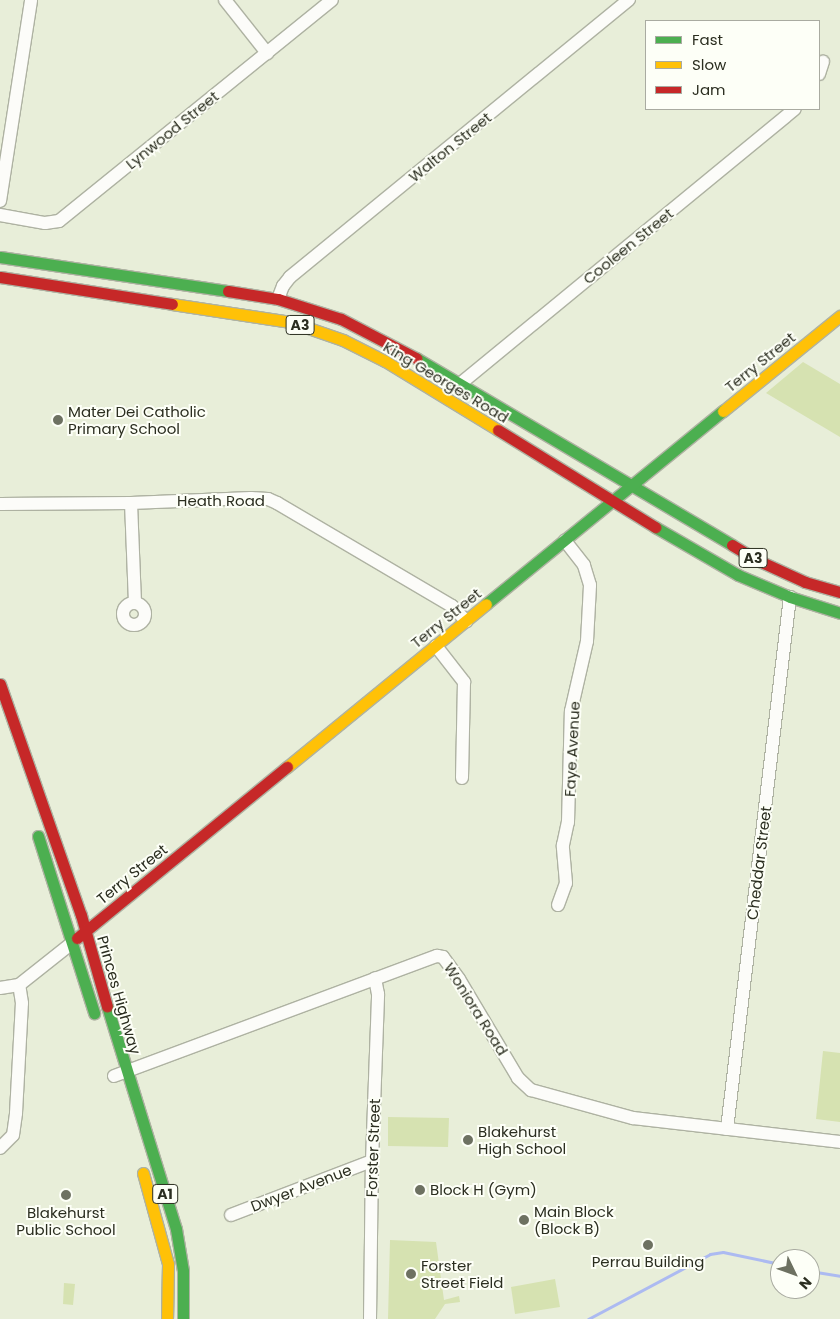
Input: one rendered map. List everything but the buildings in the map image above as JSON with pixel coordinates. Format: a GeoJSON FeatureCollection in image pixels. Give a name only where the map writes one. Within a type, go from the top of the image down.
{"type":"FeatureCollection","features":[{"type":"Feature","properties":{"kind":"main road","name":"King Georges Road"},"geometry":{"type":"LineString","coordinates":[[0,257],[278,300],[324,312],[373,333],[630,486],[780,572],[840,592]]}},
{"type":"Feature","properties":{"kind":"main road","name":"King Georges Road"},"geometry":{"type":"LineString","coordinates":[[0,277],[291,322],[343,340],[385,361],[446,397],[612,501],[738,575],[790,597],[840,613]]}},
{"type":"Feature","properties":{"kind":"main road","name":"Terry Street"},"geometry":{"type":"LineString","coordinates":[[72,943],[840,316]]}},
{"type":"Feature","properties":{"kind":"main road","name":"Princes Highway"},"geometry":{"type":"LineString","coordinates":[[0,684],[86,931],[126,1072],[176,1229],[183,1271],[183,1319]]}},
{"type":"Feature","properties":{"kind":"main road","name":"Princes Highway"},"geometry":{"type":"LineString","coordinates":[[34,825],[98,1025]]}},
{"type":"Feature","properties":{"kind":"main road","name":"A1"},"geometry":{"type":"LineString","coordinates":[[138,1159],[165,1251],[169,1282],[167,1319]]}},
{"type":"Feature","properties":{"kind":"street"},"geometry":{"type":"LineString","coordinates":[[0,201],[31,0]]}},
{"type":"Feature","properties":{"kind":"street"},"geometry":{"type":"LineString","coordinates":[[225,0],[267,53]]}},
{"type":"Feature","properties":{"kind":"street","name":"Lynwood Street"},"geometry":{"type":"LineString","coordinates":[[0,215],[45,223],[59,221],[332,0]]}},
{"type":"Feature","properties":{"kind":"street","name":"Walton Street"},"geometry":{"type":"LineString","coordinates":[[278,300],[283,286],[290,277],[629,0]]}},
{"type":"Feature","properties":{"kind":"street","name":"Cooleen Street"},"geometry":{"type":"LineString","coordinates":[[460,384],[794,110]]}},
{"type":"Feature","properties":{"kind":"street","name":"Heath Road"},"geometry":{"type":"LineString","coordinates":[[0,504],[268,499],[452,606],[466,621]]}},
{"type":"Feature","properties":{"kind":"street"},"geometry":{"type":"LineString","coordinates":[[131,503],[135,603]]}},
{"type":"Feature","properties":{"kind":"street","name":"Faye Avenue"},"geometry":{"type":"LineString","coordinates":[[558,905],[566,883],[563,845],[568,822],[571,711],[587,641],[590,585],[584,565],[565,541]]}},
{"type":"Feature","properties":{"kind":"street","name":"Cheddar Street"},"geometry":{"type":"LineString","coordinates":[[728,1129],[790,597]]}},
{"type":"Feature","properties":{"kind":"street"},"geometry":{"type":"LineString","coordinates":[[436,646],[464,682],[462,778]]}},
{"type":"Feature","properties":{"kind":"street"},"geometry":{"type":"LineString","coordinates":[[0,988],[19,985],[72,943]]}},
{"type":"Feature","properties":{"kind":"street","name":"Woniora Road"},"geometry":{"type":"LineString","coordinates":[[114,1076],[375,978],[431,958],[443,957],[459,979],[518,1078],[531,1090],[633,1118],[840,1142]]}},
{"type":"Feature","properties":{"kind":"street","name":"Forster Street"},"geometry":{"type":"LineString","coordinates":[[370,1319],[372,1161],[378,994],[375,978]]}},
{"type":"Feature","properties":{"kind":"street"},"geometry":{"type":"LineString","coordinates":[[0,1148],[13,1135],[16,1113],[22,1003],[19,985]]}},
{"type":"Feature","properties":{"kind":"street","name":"Dwyer Avenue"},"geometry":{"type":"LineString","coordinates":[[231,1215],[372,1161]]}},
{"type":"Feature","properties":{"kind":"green space"},"geometry":{"type":"Polygon","coordinates":[[[803,362],[840,384],[840,437],[766,393],[803,362]]]}},
{"type":"Feature","properties":{"kind":"green space"},"geometry":{"type":"Polygon","coordinates":[[[823,1051],[840,1053],[840,1122],[816,1119],[823,1051]]]}},
{"type":"Feature","properties":{"kind":"green space"},"geometry":{"type":"Polygon","coordinates":[[[388,1117],[449,1118],[448,1147],[388,1146],[388,1117]]]}},
{"type":"Feature","properties":{"kind":"green space"},"geometry":{"type":"Polygon","coordinates":[[[390,1240],[436,1242],[444,1300],[459,1296],[460,1302],[445,1304],[435,1319],[388,1319],[390,1240]]]}},
{"type":"Feature","properties":{"kind":"green space"},"geometry":{"type":"Polygon","coordinates":[[[555,1279],[560,1307],[515,1314],[511,1287],[555,1279]]]}},
{"type":"Feature","properties":{"kind":"green space"},"geometry":{"type":"Polygon","coordinates":[[[64,1283],[75,1284],[73,1305],[63,1304],[64,1283]]]}},
{"type":"Feature","properties":{"kind":"waterway"},"geometry":{"type":"LineString","coordinates":[[588,1319],[710,1254],[723,1252],[770,1262]]}},
{"type":"Feature","properties":{"kind":"waterway"},"geometry":{"type":"LineString","coordinates":[[820,1273],[840,1276]]}},
{"type":"Feature","properties":{"kind":"traffic: fast"},"geometry":{"type":"LineString","coordinates":[[0,257],[228,291]]}},
{"type":"Feature","properties":{"kind":"traffic: fast"},"geometry":{"type":"LineString","coordinates":[[416,358],[732,545]]}},
{"type":"Feature","properties":{"kind":"traffic: fast"},"geometry":{"type":"LineString","coordinates":[[486,604],[723,411]]}},
{"type":"Feature","properties":{"kind":"traffic: fast"},"geometry":{"type":"LineString","coordinates":[[655,527],[738,575],[790,597],[840,613]]}},
{"type":"Feature","properties":{"kind":"traffic: fast"},"geometry":{"type":"LineString","coordinates":[[38,836],[94,1013]]}},
{"type":"Feature","properties":{"kind":"traffic: fast"},"geometry":{"type":"LineString","coordinates":[[107,1006],[176,1229],[183,1271],[183,1319]]}},
{"type":"Feature","properties":{"kind":"traffic: slow"},"geometry":{"type":"LineString","coordinates":[[172,304],[291,322],[343,340],[385,361],[498,430]]}},
{"type":"Feature","properties":{"kind":"traffic: slow"},"geometry":{"type":"LineString","coordinates":[[723,411],[840,316]]}},
{"type":"Feature","properties":{"kind":"traffic: slow"},"geometry":{"type":"LineString","coordinates":[[287,767],[486,604]]}},
{"type":"Feature","properties":{"kind":"traffic: slow"},"geometry":{"type":"LineString","coordinates":[[143,1173],[168,1264],[167,1319]]}},
{"type":"Feature","properties":{"kind":"traffic: jam"},"geometry":{"type":"LineString","coordinates":[[0,277],[172,304]]}},
{"type":"Feature","properties":{"kind":"traffic: jam"},"geometry":{"type":"LineString","coordinates":[[228,291],[278,299],[341,319],[416,358]]}},
{"type":"Feature","properties":{"kind":"traffic: jam"},"geometry":{"type":"LineString","coordinates":[[498,430],[655,527]]}},
{"type":"Feature","properties":{"kind":"traffic: jam"},"geometry":{"type":"LineString","coordinates":[[732,545],[757,560],[805,582],[840,592]]}},
{"type":"Feature","properties":{"kind":"traffic: jam"},"geometry":{"type":"LineString","coordinates":[[0,684],[81,915],[107,1006]]}},
{"type":"Feature","properties":{"kind":"traffic: jam"},"geometry":{"type":"LineString","coordinates":[[77,938],[287,767]]}},
{"type":"Feature","properties":{"kind":"place","name":"Mater Dei Catholic Primary School"},"geometry":{"type":"Point","coordinates":[58,420]}},
{"type":"Feature","properties":{"kind":"place","name":"Blakehurst High School"},"geometry":{"type":"Point","coordinates":[468,1140]}},
{"type":"Feature","properties":{"kind":"place","name":"Block H (Gym)"},"geometry":{"type":"Point","coordinates":[420,1190]}},
{"type":"Feature","properties":{"kind":"place","name":"Blakehurst Public School"},"geometry":{"type":"Point","coordinates":[66,1195]}},
{"type":"Feature","properties":{"kind":"place","name":"Main Block (Block B)"},"geometry":{"type":"Point","coordinates":[524,1220]}},
{"type":"Feature","properties":{"kind":"place","name":"Perrau Building"},"geometry":{"type":"Point","coordinates":[648,1245]}},
{"type":"Feature","properties":{"kind":"place","name":"Forster Street Field"},"geometry":{"type":"Point","coordinates":[411,1274]}}]}
